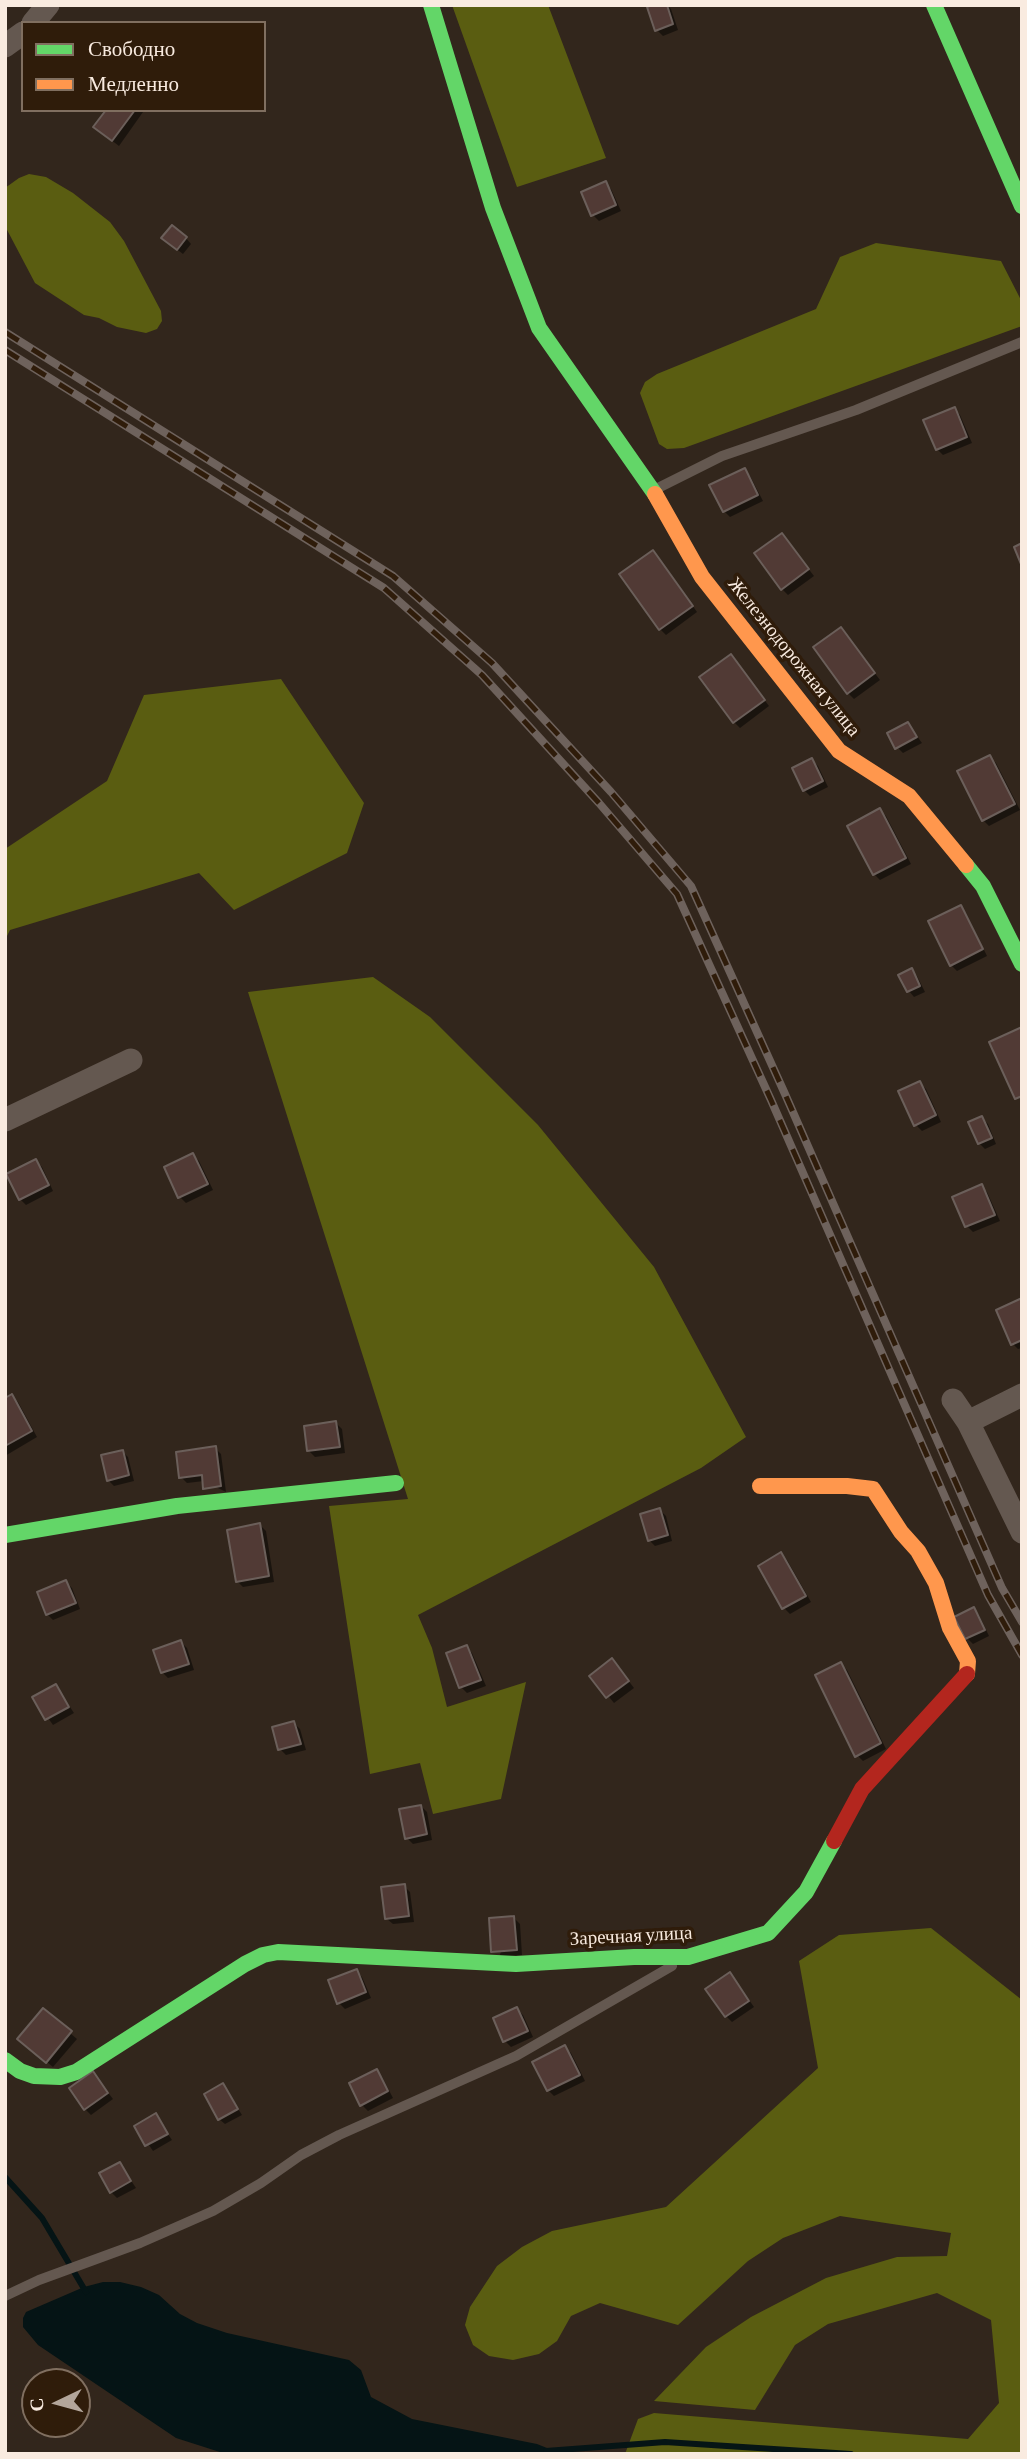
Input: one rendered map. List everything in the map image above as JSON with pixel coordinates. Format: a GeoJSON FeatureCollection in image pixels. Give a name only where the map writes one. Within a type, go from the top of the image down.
{"type":"FeatureCollection","features":[{"type":"Feature","properties":{"kind":"street"},"geometry":{"type":"LineString","coordinates":[[35,21],[48,5]]}},
{"type":"Feature","properties":{"kind":"street","name":"Железнодорожная улица"},"geometry":{"type":"LineString","coordinates":[[431,5],[493,208],[539,328],[653,490],[702,577],[839,751],[909,796],[983,886],[1022,964]]}},
{"type":"Feature","properties":{"kind":"street"},"geometry":{"type":"LineString","coordinates":[[934,5],[1022,206]]}},
{"type":"Feature","properties":{"kind":"street"},"geometry":{"type":"LineString","coordinates":[[5,46],[21,34]]}},
{"type":"Feature","properties":{"kind":"street"},"geometry":{"type":"LineString","coordinates":[[5,1120],[131,1060]]}},
{"type":"Feature","properties":{"kind":"street"},"geometry":{"type":"LineString","coordinates":[[968,1422],[1022,1395]]}},
{"type":"Feature","properties":{"kind":"street"},"geometry":{"type":"LineString","coordinates":[[953,1399],[968,1422],[1022,1532]]}},
{"type":"Feature","properties":{"kind":"street"},"geometry":{"type":"LineString","coordinates":[[5,1535],[177,1506],[396,1483]]}},
{"type":"Feature","properties":{"kind":"street","name":"Заречная улица"},"geometry":{"type":"LineString","coordinates":[[5,2060],[20,2071],[34,2076],[60,2077],[76,2072],[245,1964],[262,1955],[278,1952],[516,1964],[634,1957],[688,1957],[768,1933],[806,1892],[862,1789],[965,1678],[969,1670],[968,1661],[950,1628],[936,1583],[918,1551],[901,1532],[873,1489],[847,1486],[760,1486]]}},
{"type":"Feature","properties":{"kind":"lane"},"geometry":{"type":"LineString","coordinates":[[653,490],[722,456],[856,410],[1022,342]]}},
{"type":"Feature","properties":{"kind":"lane"},"geometry":{"type":"LineString","coordinates":[[5,2296],[213,2211],[261,2183],[301,2155],[339,2135],[516,2056],[688,1957]]}},
{"type":"Feature","properties":{"kind":"shaded area"},"geometry":{"type":"Polygon","coordinates":[[[452,5],[548,5],[606,158],[517,187],[452,5]]]}},
{"type":"Feature","properties":{"kind":"shaded area"},"geometry":{"type":"Polygon","coordinates":[[[29,174],[46,177],[73,193],[110,222],[124,241],[161,311],[162,321],[157,329],[146,333],[117,327],[99,318],[84,315],[35,283],[5,226],[5,188],[29,174]]]}},
{"type":"Feature","properties":{"kind":"shaded area"},"geometry":{"type":"Polygon","coordinates":[[[876,243],[1001,261],[1022,302],[1022,326],[684,448],[667,449],[659,444],[640,393],[645,382],[657,374],[816,309],[840,257],[876,243]]]}},
{"type":"Feature","properties":{"kind":"shaded area"},"geometry":{"type":"Polygon","coordinates":[[[281,679],[364,803],[347,853],[234,910],[199,873],[10,930],[5,940],[5,849],[107,781],[144,695],[281,679]]]}},
{"type":"Feature","properties":{"kind":"shaded area"},"geometry":{"type":"Polygon","coordinates":[[[373,977],[430,1017],[538,1125],[654,1267],[746,1437],[701,1468],[418,1615],[432,1648],[447,1707],[526,1682],[501,1799],[433,1814],[420,1763],[370,1774],[329,1506],[408,1499],[248,992],[373,977]]]}},
{"type":"Feature","properties":{"kind":"shaded area"},"geometry":{"type":"Polygon","coordinates":[[[931,1928],[1022,2000],[1022,2454],[625,2454],[638,2419],[654,2413],[968,2439],[999,2403],[991,2320],[937,2293],[828,2324],[795,2345],[755,2410],[654,2401],[706,2347],[751,2317],[826,2278],[897,2257],[947,2256],[951,2233],[840,2216],[783,2238],[748,2261],[678,2325],[600,2303],[571,2316],[557,2341],[539,2354],[513,2360],[489,2356],[473,2345],[465,2325],[470,2307],[497,2266],[522,2247],[552,2231],[666,2207],[818,2068],[799,1961],[839,1935],[931,1928]]]}},
{"type":"Feature","properties":{"kind":"shaded area"},"geometry":{"type":"Polygon","coordinates":[[[103,2282],[120,2282],[141,2287],[159,2295],[180,2314],[197,2323],[227,2333],[349,2360],[361,2370],[371,2397],[412,2419],[537,2444],[562,2454],[226,2454],[176,2438],[91,2381],[91,2368],[72,2368],[38,2345],[23,2327],[26,2312],[84,2287],[103,2282]]]}},
{"type":"Feature","properties":{"kind":"building"},"geometry":{"type":"Polygon","coordinates":[[[667,5],[673,24],[655,31],[647,7],[667,5]]]}},
{"type":"Feature","properties":{"kind":"building"},"geometry":{"type":"Polygon","coordinates":[[[104,112],[134,112],[112,141],[93,127],[104,112]]]}},
{"type":"Feature","properties":{"kind":"building"},"geometry":{"type":"Polygon","coordinates":[[[606,181],[616,205],[591,216],[581,192],[606,181]]]}},
{"type":"Feature","properties":{"kind":"building"},"geometry":{"type":"Polygon","coordinates":[[[172,225],[187,237],[177,250],[161,238],[172,225]]]}},
{"type":"Feature","properties":{"kind":"building"},"geometry":{"type":"Polygon","coordinates":[[[955,407],[967,437],[936,450],[923,420],[955,407]]]}},
{"type":"Feature","properties":{"kind":"building"},"geometry":{"type":"Polygon","coordinates":[[[745,468],[758,495],[723,512],[709,485],[745,468]]]}},
{"type":"Feature","properties":{"kind":"building"},"geometry":{"type":"Polygon","coordinates":[[[782,533],[809,569],[781,590],[754,553],[782,533]]]}},
{"type":"Feature","properties":{"kind":"building"},"geometry":{"type":"Polygon","coordinates":[[[1022,543],[1022,564],[1021,564],[1014,547],[1022,543]]]}},
{"type":"Feature","properties":{"kind":"building"},"geometry":{"type":"Polygon","coordinates":[[[653,550],[693,606],[659,630],[619,574],[653,550]]]}},
{"type":"Feature","properties":{"kind":"building"},"geometry":{"type":"Polygon","coordinates":[[[841,627],[875,673],[847,694],[813,647],[841,627]]]}},
{"type":"Feature","properties":{"kind":"building"},"geometry":{"type":"Polygon","coordinates":[[[731,654],[765,700],[733,723],[699,677],[731,654]]]}},
{"type":"Feature","properties":{"kind":"building"},"geometry":{"type":"Polygon","coordinates":[[[908,722],[917,737],[895,749],[887,733],[908,722]]]}},
{"type":"Feature","properties":{"kind":"building"},"geometry":{"type":"Polygon","coordinates":[[[990,755],[1015,804],[982,821],[957,771],[990,755]]]}},
{"type":"Feature","properties":{"kind":"building"},"geometry":{"type":"Polygon","coordinates":[[[812,758],[823,781],[803,791],[792,768],[812,758]]]}},
{"type":"Feature","properties":{"kind":"building"},"geometry":{"type":"Polygon","coordinates":[[[880,808],[906,858],[873,875],[847,826],[880,808]]]}},
{"type":"Feature","properties":{"kind":"building"},"geometry":{"type":"Polygon","coordinates":[[[961,905],[983,949],[950,966],[928,921],[961,905]]]}},
{"type":"Feature","properties":{"kind":"building"},"geometry":{"type":"Polygon","coordinates":[[[912,968],[920,986],[907,992],[898,975],[912,968]]]}},
{"type":"Feature","properties":{"kind":"building"},"geometry":{"type":"Polygon","coordinates":[[[1022,1027],[1022,1096],[1015,1099],[989,1042],[1022,1027]]]}},
{"type":"Feature","properties":{"kind":"building"},"geometry":{"type":"Polygon","coordinates":[[[920,1081],[936,1115],[914,1126],[898,1091],[920,1081]]]}},
{"type":"Feature","properties":{"kind":"building"},"geometry":{"type":"Polygon","coordinates":[[[982,1116],[992,1138],[978,1144],[968,1122],[982,1116]]]}},
{"type":"Feature","properties":{"kind":"building"},"geometry":{"type":"Polygon","coordinates":[[[193,1153],[208,1184],[178,1198],[164,1167],[193,1153]]]}},
{"type":"Feature","properties":{"kind":"building"},"geometry":{"type":"Polygon","coordinates":[[[36,1159],[49,1185],[19,1200],[6,1174],[36,1159]]]}},
{"type":"Feature","properties":{"kind":"building"},"geometry":{"type":"Polygon","coordinates":[[[982,1184],[995,1215],[965,1227],[952,1197],[982,1184]]]}},
{"type":"Feature","properties":{"kind":"building"},"geometry":{"type":"Polygon","coordinates":[[[1022,1298],[1022,1340],[1011,1345],[996,1310],[1022,1298]]]}},
{"type":"Feature","properties":{"kind":"building"},"geometry":{"type":"Polygon","coordinates":[[[12,1394],[32,1431],[5,1446],[5,1398],[12,1394]]]}},
{"type":"Feature","properties":{"kind":"building"},"geometry":{"type":"Polygon","coordinates":[[[336,1421],[340,1447],[307,1451],[304,1426],[336,1421]]]}},
{"type":"Feature","properties":{"kind":"building"},"geometry":{"type":"Polygon","coordinates":[[[216,1446],[221,1486],[203,1489],[202,1475],[179,1478],[176,1452],[216,1446]]]}},
{"type":"Feature","properties":{"kind":"building"},"geometry":{"type":"Polygon","coordinates":[[[123,1450],[129,1475],[107,1481],[101,1455],[123,1450]]]}},
{"type":"Feature","properties":{"kind":"building"},"geometry":{"type":"Polygon","coordinates":[[[660,1508],[668,1535],[648,1541],[640,1514],[660,1508]]]}},
{"type":"Feature","properties":{"kind":"building"},"geometry":{"type":"Polygon","coordinates":[[[260,1523],[269,1576],[236,1582],[227,1530],[260,1523]]]}},
{"type":"Feature","properties":{"kind":"building"},"geometry":{"type":"Polygon","coordinates":[[[781,1552],[806,1596],[782,1609],[758,1566],[781,1552]]]}},
{"type":"Feature","properties":{"kind":"building"},"geometry":{"type":"Polygon","coordinates":[[[66,1580],[76,1603],[46,1615],[37,1592],[66,1580]]]}},
{"type":"Feature","properties":{"kind":"building"},"geometry":{"type":"Polygon","coordinates":[[[974,1607],[985,1630],[965,1639],[954,1617],[974,1607]]]}},
{"type":"Feature","properties":{"kind":"building"},"geometry":{"type":"Polygon","coordinates":[[[181,1640],[189,1664],[161,1673],[153,1650],[181,1640]]]}},
{"type":"Feature","properties":{"kind":"building"},"geometry":{"type":"Polygon","coordinates":[[[467,1645],[481,1680],[459,1688],[446,1653],[467,1645]]]}},
{"type":"Feature","properties":{"kind":"building"},"geometry":{"type":"Polygon","coordinates":[[[612,1658],[629,1681],[606,1698],[589,1676],[612,1658]]]}},
{"type":"Feature","properties":{"kind":"building"},"geometry":{"type":"Polygon","coordinates":[[[841,1662],[881,1743],[855,1757],[815,1675],[841,1662]]]}},
{"type":"Feature","properties":{"kind":"building"},"geometry":{"type":"Polygon","coordinates":[[[56,1684],[69,1707],[45,1720],[32,1697],[56,1684]]]}},
{"type":"Feature","properties":{"kind":"building"},"geometry":{"type":"Polygon","coordinates":[[[294,1721],[301,1744],[278,1750],[272,1727],[294,1721]]]}},
{"type":"Feature","properties":{"kind":"building"},"geometry":{"type":"Polygon","coordinates":[[[421,1805],[427,1834],[405,1839],[399,1809],[421,1805]]]}},
{"type":"Feature","properties":{"kind":"building"},"geometry":{"type":"Polygon","coordinates":[[[405,1884],[409,1916],[385,1919],[381,1887],[405,1884]]]}},
{"type":"Feature","properties":{"kind":"building"},"geometry":{"type":"Polygon","coordinates":[[[514,1916],[517,1950],[491,1952],[489,1918],[514,1916]]]}},
{"type":"Feature","properties":{"kind":"building"},"geometry":{"type":"Polygon","coordinates":[[[357,1969],[366,1992],[337,2004],[328,1980],[357,1969]]]}},
{"type":"Feature","properties":{"kind":"building"},"geometry":{"type":"Polygon","coordinates":[[[730,1972],[749,2001],[725,2017],[705,1989],[730,1972]]]}},
{"type":"Feature","properties":{"kind":"building"},"geometry":{"type":"Polygon","coordinates":[[[517,2007],[528,2031],[503,2042],[493,2018],[517,2007]]]}},
{"type":"Feature","properties":{"kind":"building"},"geometry":{"type":"Polygon","coordinates":[[[43,2008],[72,2031],[46,2063],[17,2039],[43,2008]]]}},
{"type":"Feature","properties":{"kind":"building"},"geometry":{"type":"Polygon","coordinates":[[[565,2045],[580,2075],[547,2091],[532,2062],[565,2045]]]}},
{"type":"Feature","properties":{"kind":"building"},"geometry":{"type":"Polygon","coordinates":[[[377,2069],[388,2091],[360,2106],[349,2083],[377,2069]]]}},
{"type":"Feature","properties":{"kind":"building"},"geometry":{"type":"Polygon","coordinates":[[[93,2071],[108,2093],[84,2110],[69,2088],[93,2071]]]}},
{"type":"Feature","properties":{"kind":"building"},"geometry":{"type":"Polygon","coordinates":[[[223,2083],[238,2109],[218,2120],[204,2094],[223,2083]]]}},
{"type":"Feature","properties":{"kind":"building"},"geometry":{"type":"Polygon","coordinates":[[[156,2113],[168,2134],[145,2146],[134,2126],[156,2113]]]}},
{"type":"Feature","properties":{"kind":"building"},"geometry":{"type":"Polygon","coordinates":[[[120,2162],[131,2181],[110,2193],[99,2173],[120,2162]]]}},
{"type":"Feature","properties":{"kind":"waterway"},"geometry":{"type":"LineString","coordinates":[[5,2177],[42,2218],[86,2292]]}},
{"type":"Feature","properties":{"kind":"waterway"},"geometry":{"type":"LineString","coordinates":[[546,2451],[665,2442],[851,2454]]}},
{"type":"Feature","properties":{"kind":"railway"},"geometry":{"type":"LineString","coordinates":[[5,332],[393,576],[492,663],[611,792],[691,886],[1002,1588],[1022,1622]]}},
{"type":"Feature","properties":{"kind":"railway"},"geometry":{"type":"LineString","coordinates":[[5,350],[384,588],[482,675],[599,803],[677,894],[771,1100],[988,1595],[1022,1655]]}},
{"type":"Feature","properties":{"kind":"traffic: fast"},"geometry":{"type":"LineString","coordinates":[[431,5],[493,208],[539,328],[655,494]]}},
{"type":"Feature","properties":{"kind":"traffic: fast"},"geometry":{"type":"LineString","coordinates":[[934,5],[1022,206]]}},
{"type":"Feature","properties":{"kind":"traffic: fast"},"geometry":{"type":"LineString","coordinates":[[966,865],[983,886],[1022,964]]}},
{"type":"Feature","properties":{"kind":"traffic: fast"},"geometry":{"type":"LineString","coordinates":[[5,1535],[177,1506],[396,1483]]}},
{"type":"Feature","properties":{"kind":"traffic: fast"},"geometry":{"type":"LineString","coordinates":[[5,2060],[20,2071],[34,2076],[60,2077],[76,2072],[245,1964],[263,1955],[278,1952],[516,1964],[634,1957],[688,1957],[768,1933],[806,1892],[834,1841]]}},
{"type":"Feature","properties":{"kind":"traffic: slow"},"geometry":{"type":"LineString","coordinates":[[655,494],[702,577],[839,751],[909,796],[966,865]]}},
{"type":"Feature","properties":{"kind":"traffic: slow"},"geometry":{"type":"LineString","coordinates":[[760,1486],[847,1486],[873,1489],[901,1532],[918,1551],[936,1583],[950,1628],[968,1661],[967,1674]]}},
{"type":"Feature","properties":{"kind":"traffic: jam"},"geometry":{"type":"LineString","coordinates":[[834,1841],[862,1789],[967,1674]]}}]}
